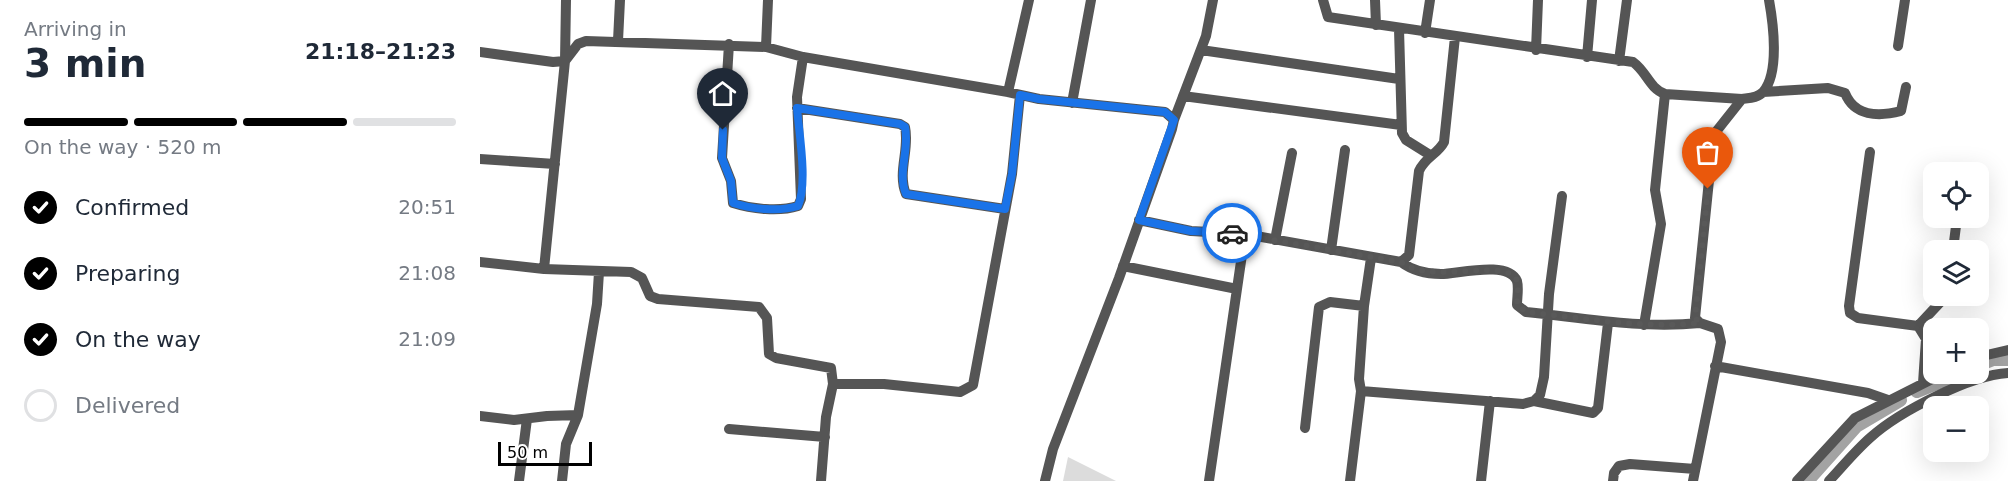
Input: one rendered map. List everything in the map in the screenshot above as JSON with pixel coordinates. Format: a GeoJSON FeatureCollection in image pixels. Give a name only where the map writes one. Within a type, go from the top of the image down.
{"type":"FeatureCollection","features":[{"type":"Feature","properties":{"kind":"street"},"geometry":{"type":"LineString","coordinates":[[544,269],[565,61],[566,0]]}},
{"type":"Feature","properties":{"kind":"street"},"geometry":{"type":"LineString","coordinates":[[618,41],[620,0]]}},
{"type":"Feature","properties":{"kind":"street"},"geometry":{"type":"LineString","coordinates":[[766,47],[768,0]]}},
{"type":"Feature","properties":{"kind":"street"},"geometry":{"type":"LineString","coordinates":[[1008,92],[1029,0]]}},
{"type":"Feature","properties":{"kind":"street"},"geometry":{"type":"LineString","coordinates":[[1072,103],[1091,0]]}},
{"type":"Feature","properties":{"kind":"street"},"geometry":{"type":"LineString","coordinates":[[1045,481],[1053,449],[1123,266],[1201,50],[1213,0]]}},
{"type":"Feature","properties":{"kind":"street"},"geometry":{"type":"LineString","coordinates":[[1323,0],[1328,17],[1536,50],[1633,62],[1641,67],[1656,91],[1665,94],[1742,99],[1754,98],[1763,92],[1828,88],[1845,93],[1850,105],[1857,111],[1889,114],[1900,111],[1906,87]]}},
{"type":"Feature","properties":{"kind":"street"},"geometry":{"type":"LineString","coordinates":[[1375,0],[1376,25]]}},
{"type":"Feature","properties":{"kind":"street"},"geometry":{"type":"LineString","coordinates":[[1425,33],[1430,0]]}},
{"type":"Feature","properties":{"kind":"street"},"geometry":{"type":"LineString","coordinates":[[1536,50],[1538,0]]}},
{"type":"Feature","properties":{"kind":"street"},"geometry":{"type":"LineString","coordinates":[[1587,57],[1592,0]]}},
{"type":"Feature","properties":{"kind":"street"},"geometry":{"type":"LineString","coordinates":[[1619,61],[1627,0]]}},
{"type":"Feature","properties":{"kind":"street"},"geometry":{"type":"LineString","coordinates":[[1763,92],[1776,46],[1769,0]]}},
{"type":"Feature","properties":{"kind":"street"},"geometry":{"type":"LineString","coordinates":[[1898,46],[1905,0]]}},
{"type":"Feature","properties":{"kind":"street"},"geometry":{"type":"LineString","coordinates":[[1399,29],[1401,125],[1406,140],[1430,155]]}},
{"type":"Feature","properties":{"kind":"street"},"geometry":{"type":"LineString","coordinates":[[1401,262],[1409,255],[1419,171],[1423,161],[1441,148],[1444,142],[1455,38]]}},
{"type":"Feature","properties":{"kind":"street"},"geometry":{"type":"LineString","coordinates":[[480,52],[553,62],[565,61],[578,44],[586,41],[766,47],[802,57],[1020,95],[1072,103],[1165,112],[1174,120]]}},
{"type":"Feature","properties":{"kind":"street"},"geometry":{"type":"LineString","coordinates":[[729,44],[722,158],[731,181],[733,203],[787,209],[798,206],[802,194],[797,108],[802,57]]}},
{"type":"Feature","properties":{"kind":"street"},"geometry":{"type":"LineString","coordinates":[[1201,50],[1399,79]]}},
{"type":"Feature","properties":{"kind":"street"},"geometry":{"type":"LineString","coordinates":[[1644,324],[1661,224],[1655,190],[1665,94]]}},
{"type":"Feature","properties":{"kind":"street"},"geometry":{"type":"LineString","coordinates":[[833,384],[884,384],[960,392],[969,390],[975,379],[989,288],[1012,174],[1020,95]]}},
{"type":"Feature","properties":{"kind":"street"},"geometry":{"type":"LineString","coordinates":[[1183,96],[1401,125]]}},
{"type":"Feature","properties":{"kind":"street"},"geometry":{"type":"LineString","coordinates":[[1700,323],[1695,318],[1713,141],[1715,133],[1742,99]]}},
{"type":"Feature","properties":{"kind":"street"},"geometry":{"type":"LineString","coordinates":[[797,108],[900,124],[905,127],[907,135],[902,177],[906,194],[1005,209]]}},
{"type":"Feature","properties":{"kind":"street"},"geometry":{"type":"LineString","coordinates":[[1331,250],[1345,150]]}},
{"type":"Feature","properties":{"kind":"street"},"geometry":{"type":"LineString","coordinates":[[1870,152],[1849,306],[1850,313],[1858,318],[1918,326]]}},
{"type":"Feature","properties":{"kind":"street"},"geometry":{"type":"LineString","coordinates":[[1275,240],[1292,153]]}},
{"type":"Feature","properties":{"kind":"street"},"geometry":{"type":"LineString","coordinates":[[480,159],[555,164]]}},
{"type":"Feature","properties":{"kind":"street"},"geometry":{"type":"LineString","coordinates":[[1534,401],[1540,395],[1544,377],[1547,314],[1562,196]]}},
{"type":"Feature","properties":{"kind":"street"},"geometry":{"type":"LineString","coordinates":[[1139,220],[1191,231],[1245,234],[1401,262],[1416,271],[1438,274],[1498,269],[1511,273],[1518,283],[1520,309],[1608,323],[1700,323],[1718,329],[1721,334],[1693,481]]}},
{"type":"Feature","properties":{"kind":"street"},"geometry":{"type":"LineString","coordinates":[[1209,481],[1245,234]]}},
{"type":"Feature","properties":{"kind":"street"},"geometry":{"type":"LineString","coordinates":[[1350,481],[1361,391],[1359,379],[1364,306],[1371,258]]}},
{"type":"Feature","properties":{"kind":"street"},"geometry":{"type":"LineString","coordinates":[[480,262],[544,269],[636,274],[642,278],[650,296],[658,299],[759,307],[767,318],[769,354],[776,358],[825,365],[831,368],[833,384],[826,417],[821,481]]}},
{"type":"Feature","properties":{"kind":"street"},"geometry":{"type":"LineString","coordinates":[[1123,266],[1237,288]]}},
{"type":"Feature","properties":{"kind":"street"},"geometry":{"type":"LineString","coordinates":[[562,481],[566,444],[578,415],[597,304],[599,272]]}},
{"type":"Feature","properties":{"kind":"street"},"geometry":{"type":"LineString","coordinates":[[1305,428],[1319,307],[1330,302],[1364,306]]}},
{"type":"Feature","properties":{"kind":"street"},"geometry":{"type":"LineString","coordinates":[[1918,326],[1937,306]]}},
{"type":"Feature","properties":{"kind":"street"},"geometry":{"type":"LineString","coordinates":[[1361,391],[1523,404],[1534,401],[1583,412],[1593,412],[1598,408],[1608,323]]}},
{"type":"Feature","properties":{"kind":"street"},"geometry":{"type":"LineString","coordinates":[[1918,326],[1923,334]]}},
{"type":"Feature","properties":{"kind":"street"},"geometry":{"type":"LineString","coordinates":[[1989,354],[2008,350]]}},
{"type":"Feature","properties":{"kind":"street"},"geometry":{"type":"LineString","coordinates":[[1715,366],[1868,393],[1888,400]]}},
{"type":"Feature","properties":{"kind":"street"},"geometry":{"type":"LineString","coordinates":[[1830,481],[1872,435],[1904,414],[1983,376],[2008,373]]}},
{"type":"Feature","properties":{"kind":"street"},"geometry":{"type":"LineString","coordinates":[[1797,481],[1855,418],[1923,383]]}},
{"type":"Feature","properties":{"kind":"street"},"geometry":{"type":"LineString","coordinates":[[1481,481],[1490,400]]}},
{"type":"Feature","properties":{"kind":"street"},"geometry":{"type":"LineString","coordinates":[[480,416],[527,419],[578,415]]}},
{"type":"Feature","properties":{"kind":"street"},"geometry":{"type":"LineString","coordinates":[[519,481],[527,419]]}},
{"type":"Feature","properties":{"kind":"street"},"geometry":{"type":"LineString","coordinates":[[729,429],[825,437]]}},
{"type":"Feature","properties":{"kind":"street"},"geometry":{"type":"LineString","coordinates":[[1613,481],[1614,473],[1619,466],[1630,464],[1695,469]]}},
{"type":"Feature","properties":{"kind":"shaded area"},"geometry":{"type":"Polygon","coordinates":[[[1068,457],[1116,481],[1063,481],[1068,457]]]}},
{"type":"Feature","properties":{"kind":"waterway"},"geometry":{"type":"LineString","coordinates":[[1989,361],[2008,359]]}},
{"type":"Feature","properties":{"kind":"waterway"},"geometry":{"type":"LineString","coordinates":[[1917,391],[1934,384]]}},
{"type":"Feature","properties":{"kind":"waterway"},"geometry":{"type":"LineString","coordinates":[[1807,481],[1856,426],[1900,400]]}},
{"type":"Feature","properties":{"kind":"way so far"},"geometry":{"type":"LineString","coordinates":[[1232,233],[1401,262],[1416,271],[1438,274],[1498,269],[1511,273],[1515,277],[1518,283],[1517,304],[1526,312],[1608,323],[1671,326],[1700,323],[1695,318],[1708,189]]}},
{"type":"Feature","properties":{"kind":"route"},"geometry":{"type":"LineString","coordinates":[[723,130],[722,158],[729,172],[733,203],[742,206],[787,209],[798,206],[802,194],[802,175],[797,108],[900,124],[905,127],[907,135],[902,177],[906,194],[1005,209],[1012,174],[1020,95],[1165,112],[1174,120],[1172,129],[1139,220],[1191,231],[1232,233]]}}]}
